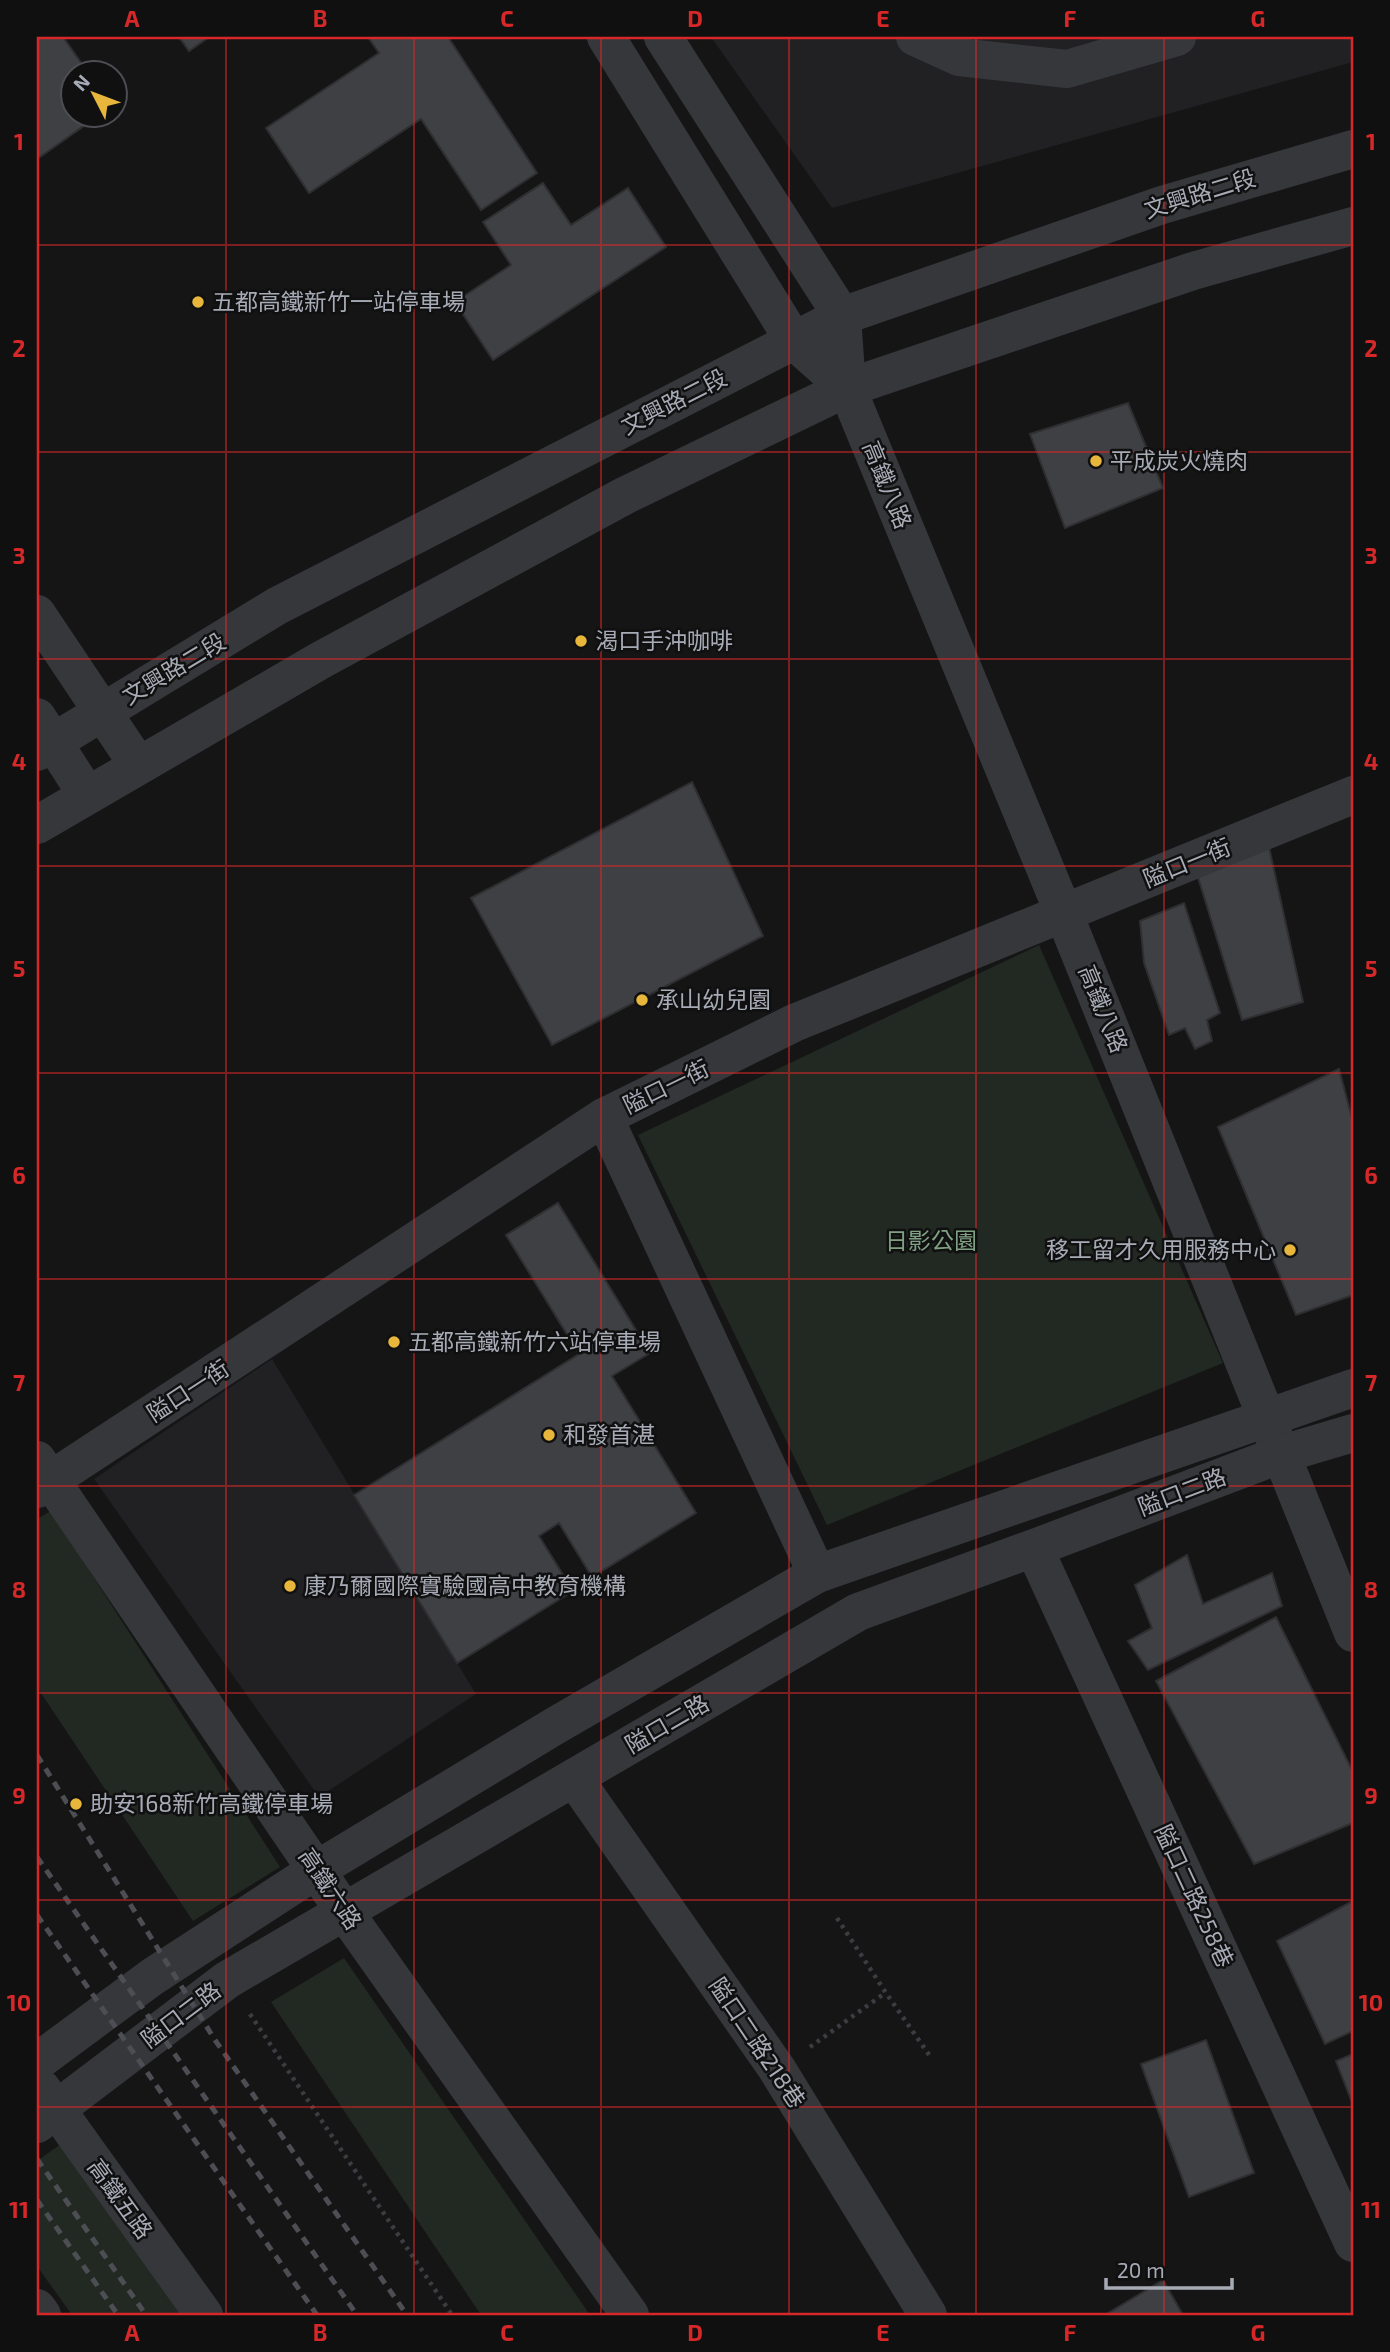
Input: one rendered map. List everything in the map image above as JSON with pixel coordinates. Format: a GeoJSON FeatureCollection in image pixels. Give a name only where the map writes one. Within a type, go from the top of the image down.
{"type":"FeatureCollection","features":[{"type":"Feature","properties":{"kind":"street","name":"高鐵八路"},"geometry":{"type":"LineString","coordinates":[[606,37],[794,341],[847,388]]}},
{"type":"Feature","properties":{"kind":"street","name":"高鐵八路"},"geometry":{"type":"LineString","coordinates":[[663,37],[842,316],[847,388],[1064,914],[1353,1633]]}},
{"type":"Feature","properties":{"kind":"street"},"geometry":{"type":"LineString","coordinates":[[915,37],[959,57],[1067,69],[1177,37]]}},
{"type":"Feature","properties":{"kind":"street","name":"文興路二段"},"geometry":{"type":"LineString","coordinates":[[42,737],[104,712],[277,606],[842,316],[1162,205],[1353,149]]}},
{"type":"Feature","properties":{"kind":"street"},"geometry":{"type":"LineString","coordinates":[[37,825],[321,660],[626,495],[847,388],[1193,271],[1353,226]]}},
{"type":"Feature","properties":{"kind":"street"},"geometry":{"type":"LineString","coordinates":[[37,614],[138,765]]}},
{"type":"Feature","properties":{"kind":"street"},"geometry":{"type":"LineString","coordinates":[[42,737],[87,795]]}},
{"type":"Feature","properties":{"kind":"street","name":"隘口一街"},"geometry":{"type":"LineString","coordinates":[[42,1476],[604,1117],[794,1023],[1353,795]]}},
{"type":"Feature","properties":{"kind":"street"},"geometry":{"type":"LineString","coordinates":[[604,1117],[817,1574]]}},
{"type":"Feature","properties":{"kind":"street","name":"隘口二路"},"geometry":{"type":"LineString","coordinates":[[37,2062],[152,1977],[318,1869],[553,1727],[817,1574],[1353,1388]]}},
{"type":"Feature","properties":{"kind":"street","name":"隘口二路"},"geometry":{"type":"LineString","coordinates":[[43,2105],[227,1980],[858,1612],[1282,1454],[1353,1433]]}},
{"type":"Feature","properties":{"kind":"street","name":"高鐵六路"},"geometry":{"type":"LineString","coordinates":[[42,1476],[318,1869],[344,1911],[630,2315]]}},
{"type":"Feature","properties":{"kind":"street","name":"隘口二路258巷"},"geometry":{"type":"LineString","coordinates":[[1034,1548],[1353,2243]]}},
{"type":"Feature","properties":{"kind":"street","name":"隘口二路218巷"},"geometry":{"type":"LineString","coordinates":[[574,1778],[778,2069],[928,2315]]}},
{"type":"Feature","properties":{"kind":"street"},"geometry":{"type":"LineString","coordinates":[[203,1944],[227,1980]]}},
{"type":"Feature","properties":{"kind":"street","name":"高鐵五路"},"geometry":{"type":"LineString","coordinates":[[43,2105],[204,2315]]}},
{"type":"Feature","properties":{"kind":"street"},"geometry":{"type":"LineString","coordinates":[[37,2308],[42,2315]]}},
{"type":"Feature","properties":{"kind":"path"},"geometry":{"type":"LineString","coordinates":[[837,1918],[932,2059]]}},
{"type":"Feature","properties":{"kind":"path"},"geometry":{"type":"LineString","coordinates":[[227,1980],[452,2315]]}},
{"type":"Feature","properties":{"kind":"path"},"geometry":{"type":"LineString","coordinates":[[778,2069],[886,1993]]}},
{"type":"Feature","properties":{"kind":"shaded area"},"geometry":{"type":"Polygon","coordinates":[[[711,37],[1353,37],[1353,62],[832,208],[711,37]]]}},
{"type":"Feature","properties":{"kind":"shaded area","name":"康乃爾國際實驗國高中教育機構"},"geometry":{"type":"Polygon","coordinates":[[[272,1359],[476,1694],[319,1797],[94,1479],[272,1359]]]}},
{"type":"Feature","properties":{"kind":"green space","name":"日影公園"},"geometry":{"type":"Polygon","coordinates":[[[1039,945],[1223,1363],[827,1525],[638,1135],[1039,945]]]}},
{"type":"Feature","properties":{"kind":"green space"},"geometry":{"type":"Polygon","coordinates":[[[51,1511],[280,1867],[193,1921],[37,1687],[37,1519],[51,1511]]]}},
{"type":"Feature","properties":{"kind":"green space"},"geometry":{"type":"Polygon","coordinates":[[[344,1958],[590,2315],[481,2315],[271,2002],[344,1958]]]}},
{"type":"Feature","properties":{"kind":"green space"},"geometry":{"type":"Polygon","coordinates":[[[65,2141],[184,2315],[72,2315],[37,2266],[37,2161],[65,2141]]]}},
{"type":"Feature","properties":{"kind":"building"},"geometry":{"type":"Polygon","coordinates":[[[37,37],[63,37],[79,60],[60,60],[60,130],[78,130],[37,159],[37,37]]]}},
{"type":"Feature","properties":{"kind":"building"},"geometry":{"type":"Polygon","coordinates":[[[179,37],[209,37],[189,51],[179,37]]]}},
{"type":"Feature","properties":{"kind":"building"},"geometry":{"type":"Polygon","coordinates":[[[368,37],[448,37],[537,173],[481,210],[421,119],[309,193],[266,128],[379,53],[368,37]]]}},
{"type":"Feature","properties":{"kind":"building"},"geometry":{"type":"Polygon","coordinates":[[[543,183],[571,225],[628,188],[666,247],[493,360],[455,302],[511,265],[483,222],[543,183]]]}},
{"type":"Feature","properties":{"kind":"building","name":"平成炭火燒肉"},"geometry":{"type":"Polygon","coordinates":[[[1128,403],[1163,488],[1065,528],[1030,434],[1128,403]]]}},
{"type":"Feature","properties":{"kind":"building"},"geometry":{"type":"Polygon","coordinates":[[[692,782],[763,936],[552,1045],[471,898],[692,782]]]}},
{"type":"Feature","properties":{"kind":"building"},"geometry":{"type":"Polygon","coordinates":[[[1269,847],[1303,1002],[1242,1020],[1197,874],[1269,847]]]}},
{"type":"Feature","properties":{"kind":"building"},"geometry":{"type":"Polygon","coordinates":[[[1184,903],[1220,1013],[1207,1020],[1212,1041],[1195,1049],[1185,1028],[1169,1035],[1144,963],[1140,921],[1184,903]]]}},
{"type":"Feature","properties":{"kind":"building"},"geometry":{"type":"Polygon","coordinates":[[[1339,1069],[1353,1122],[1353,1295],[1296,1315],[1218,1127],[1339,1069]]]}},
{"type":"Feature","properties":{"kind":"building","name":"和發首湛"},"geometry":{"type":"Polygon","coordinates":[[[558,1203],[650,1353],[612,1376],[696,1513],[592,1577],[559,1523],[539,1536],[573,1591],[457,1663],[354,1495],[579,1354],[506,1235],[558,1203]]]}},
{"type":"Feature","properties":{"kind":"building"},"geometry":{"type":"Polygon","coordinates":[[[1187,1555],[1203,1604],[1272,1573],[1282,1606],[1148,1670],[1128,1641],[1152,1628],[1135,1585],[1187,1555]]]}},
{"type":"Feature","properties":{"kind":"building"},"geometry":{"type":"Polygon","coordinates":[[[1276,1617],[1353,1772],[1353,1823],[1254,1864],[1156,1681],[1276,1617]]]}},
{"type":"Feature","properties":{"kind":"building"},"geometry":{"type":"Polygon","coordinates":[[[1353,1901],[1353,2031],[1325,2044],[1277,1941],[1353,1901]]]}},
{"type":"Feature","properties":{"kind":"building"},"geometry":{"type":"Polygon","coordinates":[[[1206,2040],[1254,2173],[1189,2197],[1141,2064],[1206,2040]]]}},
{"type":"Feature","properties":{"kind":"building"},"geometry":{"type":"Polygon","coordinates":[[[1353,2054],[1353,2105],[1336,2061],[1353,2054]]]}},
{"type":"Feature","properties":{"kind":"building"},"geometry":{"type":"Polygon","coordinates":[[[1163,2280],[1183,2315],[1105,2315],[1163,2280]]]}},
{"type":"Feature","properties":{"kind":"railway"},"geometry":{"type":"LineString","coordinates":[[37,1755],[215,2040],[407,2315]]}},
{"type":"Feature","properties":{"kind":"railway"},"geometry":{"type":"LineString","coordinates":[[37,1857],[357,2315]]}},
{"type":"Feature","properties":{"kind":"railway"},"geometry":{"type":"LineString","coordinates":[[37,1915],[317,2315]]}},
{"type":"Feature","properties":{"kind":"railway"},"geometry":{"type":"LineString","coordinates":[[37,2159],[146,2315]]}},
{"type":"Feature","properties":{"kind":"railway"},"geometry":{"type":"LineString","coordinates":[[37,2200],[118,2315]]}},
{"type":"Feature","properties":{"kind":"place","name":"五都高鐵新竹一站停車場"},"geometry":{"type":"Point","coordinates":[198,302]}},
{"type":"Feature","properties":{"kind":"place","name":"平成炭火燒肉"},"geometry":{"type":"Point","coordinates":[1096,461]}},
{"type":"Feature","properties":{"kind":"place","name":"渴口手沖咖啡"},"geometry":{"type":"Point","coordinates":[581,641]}},
{"type":"Feature","properties":{"kind":"place","name":"承山幼兒園"},"geometry":{"type":"Point","coordinates":[642,1000]}},
{"type":"Feature","properties":{"kind":"place","name":"移工留才久用服務中心"},"geometry":{"type":"Point","coordinates":[1290,1250]}},
{"type":"Feature","properties":{"kind":"place","name":"五都高鐵新竹六站停車場"},"geometry":{"type":"Point","coordinates":[394,1342]}},
{"type":"Feature","properties":{"kind":"place","name":"和發首湛"},"geometry":{"type":"Point","coordinates":[549,1435]}},
{"type":"Feature","properties":{"kind":"place","name":"康乃爾國際實驗國高中教育機構"},"geometry":{"type":"Point","coordinates":[290,1586]}},
{"type":"Feature","properties":{"kind":"place","name":"助安168新竹高鐵停車場"},"geometry":{"type":"Point","coordinates":[76,1804]}}]}
